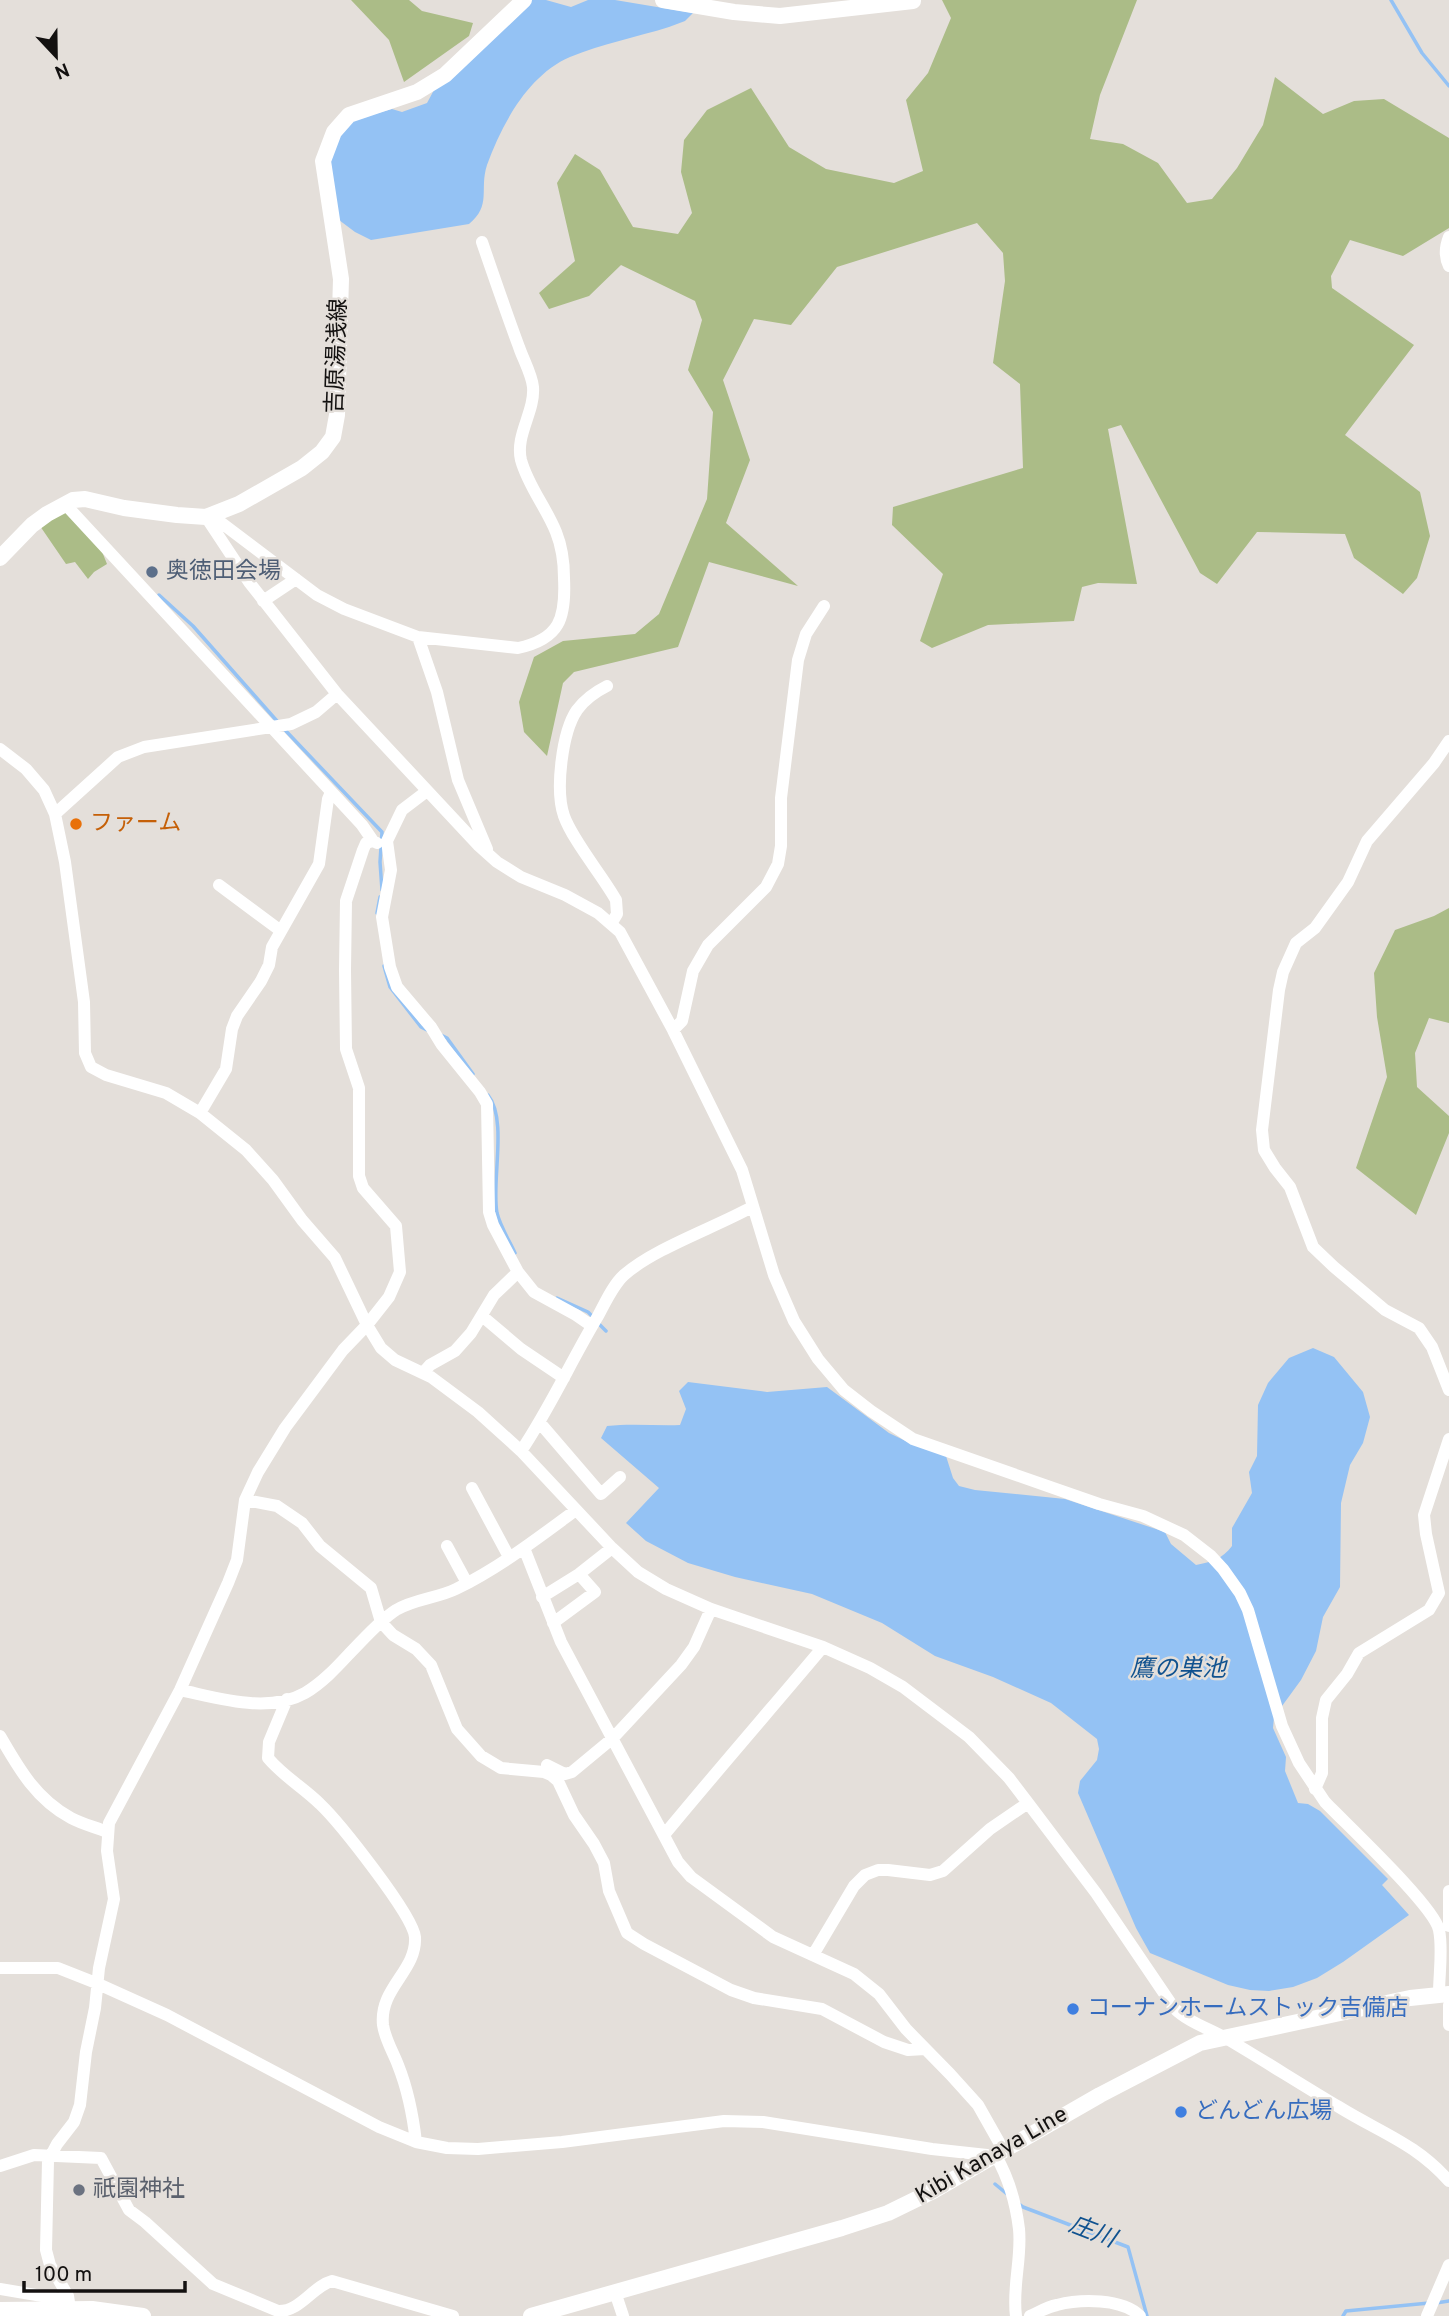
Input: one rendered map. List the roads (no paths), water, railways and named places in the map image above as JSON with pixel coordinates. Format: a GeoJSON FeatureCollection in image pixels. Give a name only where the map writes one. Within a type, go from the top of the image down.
{"type":"FeatureCollection","features":[{"type":"Feature","properties":{"kind":"main road","name":"吉原湯浅線"},"geometry":{"type":"LineString","coordinates":[[0,558],[32,525],[65,504],[85,499],[124,508],[209,516],[239,504],[302,468],[323,452],[333,437],[337,415],[341,279],[323,161],[334,132],[349,115],[417,92],[445,75],[524,0]]}},
{"type":"Feature","properties":{"kind":"main road"},"geometry":{"type":"LineString","coordinates":[[663,0],[734,12],[780,16],[913,1]]}},
{"type":"Feature","properties":{"kind":"main road","name":"Kibi Kanaya Line"},"geometry":{"type":"LineString","coordinates":[[531,2316],[863,2222],[912,2203],[1152,2066],[1200,2043],[1409,1998],[1444,1993]]}},
{"type":"Feature","properties":{"kind":"main road"},"geometry":{"type":"LineString","coordinates":[[0,2310],[111,2310],[143,2316]]}},
{"type":"Feature","properties":{"kind":"street"},"geometry":{"type":"LineString","coordinates":[[1449,237],[1446,260],[1449,265]]}},
{"type":"Feature","properties":{"kind":"street"},"geometry":{"type":"LineString","coordinates":[[209,516],[317,595],[344,609],[418,637],[518,648],[533,645],[555,630],[561,621],[565,601],[562,547],[548,513],[531,487],[521,458],[520,443],[533,387],[482,242]]}},
{"type":"Feature","properties":{"kind":"street"},"geometry":{"type":"LineString","coordinates":[[65,504],[362,825],[373,841],[381,844],[387,841]]}},
{"type":"Feature","properties":{"kind":"street"},"geometry":{"type":"LineString","coordinates":[[209,516],[249,582],[337,694],[489,855],[521,877],[565,895],[598,913],[620,932],[673,1030],[742,1170],[774,1275],[794,1321],[818,1359],[844,1390],[871,1412],[913,1439],[1099,1504],[1143,1516],[1184,1535],[1211,1556],[1231,1580],[1248,1610],[1282,1726],[1315,1789],[1434,1918],[1440,1940],[1449,2025]]}},
{"type":"Feature","properties":{"kind":"street"},"geometry":{"type":"LineString","coordinates":[[264,601],[296,579]]}},
{"type":"Feature","properties":{"kind":"street"},"geometry":{"type":"LineString","coordinates":[[673,1030],[682,1021],[692,971],[708,945],[766,887],[778,864],[781,846],[781,798],[798,660],[806,634],[824,606]]}},
{"type":"Feature","properties":{"kind":"street"},"geometry":{"type":"LineString","coordinates":[[418,637],[437,692],[458,780],[489,855]]}},
{"type":"Feature","properties":{"kind":"street"},"geometry":{"type":"LineString","coordinates":[[607,686],[589,697],[574,715],[565,747],[559,793],[568,824],[616,900],[619,909],[611,924]]}},
{"type":"Feature","properties":{"kind":"street"},"geometry":{"type":"LineString","coordinates":[[55,814],[108,765],[130,751],[300,721],[316,712],[337,694]]}},
{"type":"Feature","properties":{"kind":"street"},"geometry":{"type":"LineString","coordinates":[[1449,741],[1434,763],[1367,841],[1348,882],[1315,928],[1296,943],[1283,972],[1279,990],[1262,1130],[1264,1150],[1290,1187],[1313,1247],[1385,1310],[1419,1328],[1432,1347],[1449,1390]]}},
{"type":"Feature","properties":{"kind":"street"},"geometry":{"type":"LineString","coordinates":[[0,749],[26,769],[44,790],[55,814],[65,862],[84,1002],[86,1059],[95,1069],[166,1093],[200,1114],[246,1150],[335,1258],[381,1348],[396,1360],[431,1377],[478,1412],[521,1451],[638,1572],[666,1589],[711,1609],[823,1647],[870,1668],[903,1687],[969,1737],[1009,1778],[1096,1894],[1181,2015],[1224,2037],[1340,2108],[1416,2150],[1433,2163],[1449,2181]]}},
{"type":"Feature","properties":{"kind":"street"},"geometry":{"type":"LineString","coordinates":[[427,791],[402,810],[387,841],[391,870],[382,917],[390,967],[401,993],[435,1033],[487,1104],[489,1212],[518,1272],[534,1292],[592,1326]]}},
{"type":"Feature","properties":{"kind":"street"},"geometry":{"type":"LineString","coordinates":[[200,1114],[226,1069],[233,1023],[261,981],[269,965],[272,947],[319,864],[331,792]]}},
{"type":"Feature","properties":{"kind":"street"},"geometry":{"type":"LineString","coordinates":[[69,2310],[68,2296],[50,2265],[46,2250],[49,2157],[78,2115],[82,2095],[86,2052],[95,2008],[96,1983],[114,1899],[107,1851],[109,1824],[180,1690],[237,1560],[246,1500],[258,1472],[285,1428],[343,1350],[389,1297],[400,1272],[396,1226],[363,1188],[359,1176],[359,1088],[346,1049],[346,901],[366,843],[373,841]]}},
{"type":"Feature","properties":{"kind":"street"},"geometry":{"type":"LineString","coordinates":[[219,885],[281,931]]}},
{"type":"Feature","properties":{"kind":"street"},"geometry":{"type":"LineString","coordinates":[[521,1451],[540,1423],[622,1276],[653,1256],[752,1207]]}},
{"type":"Feature","properties":{"kind":"street"},"geometry":{"type":"LineString","coordinates":[[423,1373],[430,1365],[455,1351],[482,1316],[494,1295],[518,1272]]}},
{"type":"Feature","properties":{"kind":"street"},"geometry":{"type":"LineString","coordinates":[[482,1316],[520,1349],[564,1378]]}},
{"type":"Feature","properties":{"kind":"street"},"geometry":{"type":"LineString","coordinates":[[540,1423],[601,1494],[620,1477]]}},
{"type":"Feature","properties":{"kind":"street"},"geometry":{"type":"LineString","coordinates":[[1315,1789],[1322,1773],[1322,1718],[1326,1700],[1347,1674],[1359,1653],[1429,1610],[1439,1593],[1424,1515],[1449,1439]]}},
{"type":"Feature","properties":{"kind":"street"},"geometry":{"type":"LineString","coordinates":[[472,1488],[509,1557]]}},
{"type":"Feature","properties":{"kind":"street"},"geometry":{"type":"LineString","coordinates":[[246,1500],[277,1506],[302,1523],[320,1546],[371,1588],[382,1622],[393,1635],[416,1649],[431,1665],[457,1729],[465,1741],[496,1766],[547,1773],[558,1781],[574,1815],[604,1863],[609,1891],[627,1933],[731,1990],[754,1998],[822,2008],[884,2042],[908,2050],[925,2049]]}},
{"type":"Feature","properties":{"kind":"street"},"geometry":{"type":"LineString","coordinates":[[180,1690],[239,1702],[268,1703],[305,1693],[325,1678],[397,1610],[453,1591],[524,1548],[576,1510]]}},
{"type":"Feature","properties":{"kind":"street"},"geometry":{"type":"LineString","coordinates":[[447,1546],[467,1583]]}},
{"type":"Feature","properties":{"kind":"street"},"geometry":{"type":"LineString","coordinates":[[524,1548],[561,1642],[678,1862],[691,1877],[773,1937],[854,1975],[878,1994],[978,2105],[1000,2154],[1019,2230],[1013,2296],[1016,2316]]}},
{"type":"Feature","properties":{"kind":"street"},"geometry":{"type":"LineString","coordinates":[[542,1597],[579,1574],[612,1548]]}},
{"type":"Feature","properties":{"kind":"street"},"geometry":{"type":"LineString","coordinates":[[553,1623],[595,1592],[579,1574]]}},
{"type":"Feature","properties":{"kind":"street"},"geometry":{"type":"LineString","coordinates":[[527,1770],[539,1763],[567,1774],[613,1738],[681,1665],[694,1647],[711,1609]]}},
{"type":"Feature","properties":{"kind":"street"},"geometry":{"type":"LineString","coordinates":[[664,1835],[823,1647]]}},
{"type":"Feature","properties":{"kind":"street"},"geometry":{"type":"LineString","coordinates":[[288,1699],[269,1742],[268,1758],[322,1805],[394,1897],[413,1929],[415,1938],[411,1957],[392,1987],[383,2015],[386,2036],[406,2085],[416,2142]]}},
{"type":"Feature","properties":{"kind":"street"},"geometry":{"type":"LineString","coordinates":[[0,1737],[26,1780],[45,1800],[72,1818],[107,1832]]}},
{"type":"Feature","properties":{"kind":"street"},"geometry":{"type":"LineString","coordinates":[[813,1955],[854,1886],[865,1875],[878,1870],[930,1875],[943,1871],[990,1829],[1028,1803]]}},
{"type":"Feature","properties":{"kind":"street"},"geometry":{"type":"LineString","coordinates":[[1449,1892],[1449,1926]]}},
{"type":"Feature","properties":{"kind":"street"},"geometry":{"type":"LineString","coordinates":[[1444,1993],[1442,1962],[1449,1946]]}},
{"type":"Feature","properties":{"kind":"street"},"geometry":{"type":"LineString","coordinates":[[0,1968],[58,1968],[96,1983],[167,2015],[387,2131],[416,2142],[447,2148],[478,2149],[562,2142],[724,2121],[762,2122],[932,2149],[1000,2154]]}},
{"type":"Feature","properties":{"kind":"street"},"geometry":{"type":"LineString","coordinates":[[0,2166],[26,2157],[96,2157],[103,2160],[129,2210],[213,2284],[278,2311],[285,2311],[332,2281],[453,2316]]}},
{"type":"Feature","properties":{"kind":"street"},"geometry":{"type":"LineString","coordinates":[[1427,2316],[1449,2265]]}},
{"type":"Feature","properties":{"kind":"street"},"geometry":{"type":"LineString","coordinates":[[0,2289],[63,2300],[69,2310]]}},
{"type":"Feature","properties":{"kind":"street"},"geometry":{"type":"LineString","coordinates":[[615,2292],[623,2316]]}},
{"type":"Feature","properties":{"kind":"street"},"geometry":{"type":"LineString","coordinates":[[1030,2316],[1059,2304],[1099,2302],[1123,2307],[1139,2316]]}},
{"type":"Feature","properties":{"kind":"water"},"geometry":{"type":"Polygon","coordinates":[[[531,0],[546,0],[571,7],[588,0],[615,0],[693,13],[685,21],[669,27],[570,57],[541,76],[518,102],[500,133],[487,165],[483,204],[469,224],[371,240],[339,220],[327,152],[346,122],[392,109],[402,112],[427,103],[434,90],[531,0]]]}},
{"type":"Feature","properties":{"kind":"water","name":"鷹の巣池"},"geometry":{"type":"Polygon","coordinates":[[[1313,1348],[1334,1357],[1363,1392],[1370,1417],[1363,1443],[1350,1465],[1341,1503],[1340,1587],[1323,1617],[1316,1651],[1301,1680],[1274,1717],[1273,1728],[1286,1757],[1285,1771],[1298,1803],[1308,1804],[1320,1811],[1388,1879],[1382,1885],[1409,1915],[1317,1978],[1293,1987],[1269,1991],[1228,1985],[1150,1953],[1136,1928],[1078,1793],[1080,1781],[1097,1760],[1097,1739],[1051,1703],[993,1677],[935,1656],[882,1623],[812,1594],[735,1577],[688,1563],[646,1541],[626,1523],[659,1488],[601,1438],[607,1426],[680,1425],[686,1409],[679,1391],[688,1382],[767,1392],[827,1387],[889,1433],[946,1456],[953,1478],[959,1486],[1065,1499],[1165,1532],[1171,1544],[1196,1565],[1216,1559],[1232,1546],[1232,1528],[1252,1493],[1249,1472],[1257,1456],[1258,1405],[1268,1383],[1289,1358],[1313,1348]]]}},
{"type":"Feature","properties":{"kind":"waterway"},"geometry":{"type":"LineString","coordinates":[[1391,0],[1422,53],[1449,86]]}},
{"type":"Feature","properties":{"kind":"waterway"},"geometry":{"type":"LineString","coordinates":[[159,595],[193,626],[277,721]]}},
{"type":"Feature","properties":{"kind":"waterway"},"geometry":{"type":"LineString","coordinates":[[285,730],[382,832],[382,890]]}},
{"type":"Feature","properties":{"kind":"waterway"},"geometry":{"type":"LineString","coordinates":[[377,913],[380,897]]}},
{"type":"Feature","properties":{"kind":"waterway"},"geometry":{"type":"LineString","coordinates":[[384,966],[390,987],[421,1027],[427,1030]]}},
{"type":"Feature","properties":{"kind":"waterway"},"geometry":{"type":"LineString","coordinates":[[441,1035],[447,1038],[473,1074]]}},
{"type":"Feature","properties":{"kind":"waterway"},"geometry":{"type":"LineString","coordinates":[[488,1095],[497,1120],[497,1213],[515,1253]]}},
{"type":"Feature","properties":{"kind":"waterway"},"geometry":{"type":"LineString","coordinates":[[557,1298],[593,1317]]}},
{"type":"Feature","properties":{"kind":"waterway"},"geometry":{"type":"LineString","coordinates":[[598,1323],[606,1331]]}},
{"type":"Feature","properties":{"kind":"waterway","name":"庄川"},"geometry":{"type":"LineString","coordinates":[[995,2184],[1007,2194]]}},
{"type":"Feature","properties":{"kind":"waterway","name":"庄川"},"geometry":{"type":"LineString","coordinates":[[1018,2203],[1128,2247],[1147,2316]]}},
{"type":"Feature","properties":{"kind":"waterway","name":"庄川"},"geometry":{"type":"LineString","coordinates":[[1436,2303],[1449,2301]]}},
{"type":"Feature","properties":{"kind":"waterway","name":"庄川"},"geometry":{"type":"LineString","coordinates":[[1343,2316],[1346,2311],[1429,2303]]}},
{"type":"Feature","properties":{"kind":"place","name":"奥徳田会場"},"geometry":{"type":"Point","coordinates":[152,572]}},
{"type":"Feature","properties":{"kind":"place","name":"ファーム"},"geometry":{"type":"Point","coordinates":[76,824]}},
{"type":"Feature","properties":{"kind":"place","name":"コーナンホームストック吉備店"},"geometry":{"type":"Point","coordinates":[1073,2009]}},
{"type":"Feature","properties":{"kind":"place","name":"どんどん広場"},"geometry":{"type":"Point","coordinates":[1181,2112]}},
{"type":"Feature","properties":{"kind":"place","name":"祇園神社"},"geometry":{"type":"Point","coordinates":[79,2190]}}]}
